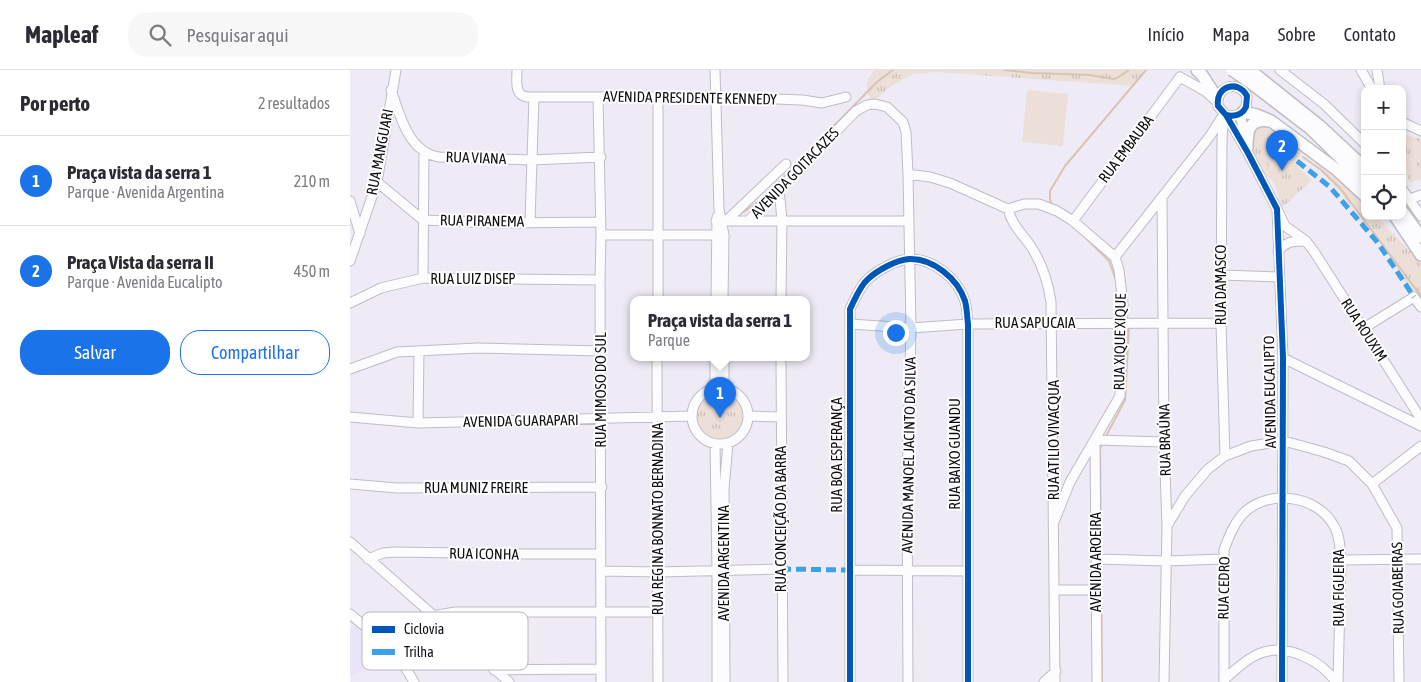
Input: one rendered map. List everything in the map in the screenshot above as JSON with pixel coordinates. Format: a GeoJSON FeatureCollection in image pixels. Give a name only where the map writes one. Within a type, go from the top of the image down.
{"type":"FeatureCollection","features":[{"type":"Feature","properties":{"kind":"main road"},"geometry":{"type":"LineString","coordinates":[[1196,70],[1202,75],[1217,100]]}},
{"type":"Feature","properties":{"kind":"main road"},"geometry":{"type":"LineString","coordinates":[[1231,70],[1252,75],[1322,127],[1361,164]]}},
{"type":"Feature","properties":{"kind":"main road"},"geometry":{"type":"LineString","coordinates":[[1252,75],[1361,178]]}},
{"type":"Feature","properties":{"kind":"main road"},"geometry":{"type":"LineString","coordinates":[[1242,113],[1257,115],[1271,121],[1337,170],[1361,192]]}},
{"type":"Feature","properties":{"kind":"main road"},"geometry":{"type":"LineString","coordinates":[[1248,150],[1247,132],[1250,126],[1263,120],[1271,121]]}},
{"type":"Feature","properties":{"kind":"main road"},"geometry":{"type":"LineString","coordinates":[[1406,216],[1421,237]]}},
{"type":"Feature","properties":{"kind":"main road"},"geometry":{"type":"LineString","coordinates":[[1392,220],[1403,228]]}},
{"type":"Feature","properties":{"kind":"main road"},"geometry":{"type":"LineString","coordinates":[[1398,220],[1421,254]]}},
{"type":"Feature","properties":{"kind":"street","name":"RUA MANGUARI"},"geometry":{"type":"LineString","coordinates":[[350,261],[377,182],[391,90],[396,70]]}},
{"type":"Feature","properties":{"kind":"street"},"geometry":{"type":"LineString","coordinates":[[518,70],[518,89],[520,95],[534,97],[530,222]]}},
{"type":"Feature","properties":{"kind":"street"},"geometry":{"type":"LineString","coordinates":[[715,70],[719,209],[721,221],[716,296]]}},
{"type":"Feature","properties":{"kind":"street"},"geometry":{"type":"LineString","coordinates":[[1280,70],[1324,104],[1361,140]]}},
{"type":"Feature","properties":{"kind":"street"},"geometry":{"type":"LineString","coordinates":[[1361,70],[1370,85]]}},
{"type":"Feature","properties":{"kind":"street"},"geometry":{"type":"LineString","coordinates":[[1378,70],[1379,84]]}},
{"type":"Feature","properties":{"kind":"street"},"geometry":{"type":"LineString","coordinates":[[1240,88],[1252,75]]}},
{"type":"Feature","properties":{"kind":"street","name":"RUA EMBAUBA"},"geometry":{"type":"LineString","coordinates":[[1072,221],[1180,77],[1206,91],[1217,100]]}},
{"type":"Feature","properties":{"kind":"street"},"geometry":{"type":"LineString","coordinates":[[1226,87],[1240,88],[1246,93],[1248,100],[1246,107],[1242,113],[1232,116],[1225,114],[1219,109],[1217,100],[1220,92],[1226,87]]}},
{"type":"Feature","properties":{"kind":"street","name":"RUA VIANA"},"geometry":{"type":"LineString","coordinates":[[391,90],[404,127],[410,138],[430,156],[531,160],[601,157]]}},
{"type":"Feature","properties":{"kind":"street"},"geometry":{"type":"LineString","coordinates":[[658,96],[658,296]]}},
{"type":"Feature","properties":{"kind":"street","name":"AVENIDA PRESIDENTE KENNEDY"},"geometry":{"type":"LineString","coordinates":[[534,97],[716,96],[802,100],[822,103],[846,97]]}},
{"type":"Feature","properties":{"kind":"street","name":"RUA MIMOSO DO SUL"},"geometry":{"type":"LineString","coordinates":[[598,98],[601,157],[601,682]]}},
{"type":"Feature","properties":{"kind":"street","name":"AVENIDA MANOEL JACINTO DA SILVA"},"geometry":{"type":"LineString","coordinates":[[867,106],[875,104],[887,107],[903,122],[906,132],[910,328],[907,572],[908,682]]}},
{"type":"Feature","properties":{"kind":"street","name":"AVENIDA GOITACAZES"},"geometry":{"type":"LineString","coordinates":[[721,221],[748,221],[856,111],[867,106]]}},
{"type":"Feature","properties":{"kind":"street","name":"AVENIDA EUCALIPTO"},"geometry":{"type":"LineString","coordinates":[[1242,113],[1248,150]]}},
{"type":"Feature","properties":{"kind":"street"},"geometry":{"type":"LineString","coordinates":[[908,174],[930,177],[950,183],[1008,209],[1024,204],[1039,204],[1057,211],[1115,257],[1210,136],[1225,114]]}},
{"type":"Feature","properties":{"kind":"street","name":"AVENIDA EUCALIPTO"},"geometry":{"type":"LineString","coordinates":[[1225,114],[1248,150],[1277,209],[1283,358],[1284,441],[1282,682]]}},
{"type":"Feature","properties":{"kind":"street","name":"RUA DAMASCO"},"geometry":{"type":"LineString","coordinates":[[1225,114],[1222,139],[1221,324],[1225,456]]}},
{"type":"Feature","properties":{"kind":"street"},"geometry":{"type":"LineString","coordinates":[[1406,124],[1421,131]]}},
{"type":"Feature","properties":{"kind":"street"},"geometry":{"type":"LineString","coordinates":[[1210,136],[1215,134],[1222,139],[1228,131],[1236,132]]}},
{"type":"Feature","properties":{"kind":"street"},"geometry":{"type":"LineString","coordinates":[[423,278],[424,152]]}},
{"type":"Feature","properties":{"kind":"street"},"geometry":{"type":"LineString","coordinates":[[721,221],[786,164]]}},
{"type":"Feature","properties":{"kind":"street","name":"RUA PIRANEMA"},"geometry":{"type":"LineString","coordinates":[[377,182],[423,220],[600,222]]}},
{"type":"Feature","properties":{"kind":"street"},"geometry":{"type":"LineString","coordinates":[[779,189],[782,220],[781,296]]}},
{"type":"Feature","properties":{"kind":"street"},"geometry":{"type":"LineString","coordinates":[[1406,194],[1420,213]]}},
{"type":"Feature","properties":{"kind":"street"},"geometry":{"type":"LineString","coordinates":[[1410,199],[1421,195]]}},
{"type":"Feature","properties":{"kind":"street","name":"RUA BRAÚNA"},"geometry":{"type":"LineString","coordinates":[[1162,198],[1164,442],[1167,526],[1164,682]]}},
{"type":"Feature","properties":{"kind":"street"},"geometry":{"type":"LineString","coordinates":[[350,201],[360,235]]}},
{"type":"Feature","properties":{"kind":"street","name":"RUA ATILIO VIVACQUA"},"geometry":{"type":"LineString","coordinates":[[1008,209],[1010,218],[1043,268],[1048,284],[1053,323],[1055,682]]}},
{"type":"Feature","properties":{"kind":"street","name":"RUA ROUXIM"},"geometry":{"type":"LineString","coordinates":[[1277,209],[1285,226],[1306,241],[1364,328],[1421,419]]}},
{"type":"Feature","properties":{"kind":"street"},"geometry":{"type":"LineString","coordinates":[[1151,212],[1161,215]]}},
{"type":"Feature","properties":{"kind":"street"},"geometry":{"type":"LineString","coordinates":[[748,221],[908,221]]}},
{"type":"Feature","properties":{"kind":"street"},"geometry":{"type":"LineString","coordinates":[[601,235],[720,235]]}},
{"type":"Feature","properties":{"kind":"street"},"geometry":{"type":"LineString","coordinates":[[720,235],[723,296]]}},
{"type":"Feature","properties":{"kind":"street"},"geometry":{"type":"LineString","coordinates":[[1278,251],[1285,244],[1293,241],[1306,241]]}},
{"type":"Feature","properties":{"kind":"street","name":"RUA XIQUE XIQUE"},"geometry":{"type":"LineString","coordinates":[[1054,522],[1070,482],[1120,396],[1123,304],[1119,270],[1115,257]]}},
{"type":"Feature","properties":{"kind":"street","name":"RUA BAIXO GUANDU"},"geometry":{"type":"LineString","coordinates":[[909,259],[937,267],[956,283],[964,300],[968,324],[968,682]]}},
{"type":"Feature","properties":{"kind":"street","name":"RUA BOA ESPERANÇA"},"geometry":{"type":"LineString","coordinates":[[850,682],[850,309],[866,280],[884,268],[909,259]]}},
{"type":"Feature","properties":{"kind":"street"},"geometry":{"type":"LineString","coordinates":[[1222,275],[1279,277]]}},
{"type":"Feature","properties":{"kind":"street","name":"RUA LUIZ DISEP"},"geometry":{"type":"LineString","coordinates":[[350,303],[381,288],[423,278],[600,280]]}},
{"type":"Feature","properties":{"kind":"street"},"geometry":{"type":"LineString","coordinates":[[1364,328],[1414,297],[1421,306]]}},
{"type":"Feature","properties":{"kind":"street","name":"RUA SAPUCAIA"},"geometry":{"type":"LineString","coordinates":[[850,324],[910,328],[968,324],[1221,324]]}},
{"type":"Feature","properties":{"kind":"street"},"geometry":{"type":"LineString","coordinates":[[350,369],[397,352],[478,348],[601,351]]}},
{"type":"Feature","properties":{"kind":"street"},"geometry":{"type":"LineString","coordinates":[[418,423],[419,351]]}},
{"type":"Feature","properties":{"kind":"street"},"geometry":{"type":"LineString","coordinates":[[1283,358],[1421,426]]}},
{"type":"Feature","properties":{"kind":"street","name":"RUA REGINA BONNATO BERNADINA"},"geometry":{"type":"LineString","coordinates":[[657,361],[658,682]]}},
{"type":"Feature","properties":{"kind":"street"},"geometry":{"type":"LineString","coordinates":[[716,361],[720,389]]}},
{"type":"Feature","properties":{"kind":"street"},"geometry":{"type":"LineString","coordinates":[[720,389],[724,361]]}},
{"type":"Feature","properties":{"kind":"street","name":"RUA CONCEIÇÃO DA BARRA"},"geometry":{"type":"LineString","coordinates":[[781,361],[783,682]]}},
{"type":"Feature","properties":{"kind":"street"},"geometry":{"type":"LineString","coordinates":[[720,389],[733,391],[741,398],[746,406],[748,416],[744,431],[737,439],[728,444],[707,442],[699,435],[694,426],[692,416],[694,406],[699,398],[708,391],[720,389]]}},
{"type":"Feature","properties":{"kind":"street","name":"AVENIDA GUARAPARI"},"geometry":{"type":"LineString","coordinates":[[350,417],[418,423],[600,420],[692,416]]}},
{"type":"Feature","properties":{"kind":"street"},"geometry":{"type":"LineString","coordinates":[[748,416],[781,417]]}},
{"type":"Feature","properties":{"kind":"street"},"geometry":{"type":"LineString","coordinates":[[1095,441],[1164,442]]}},
{"type":"Feature","properties":{"kind":"street","name":"AVENIDA AROEIRA"},"geometry":{"type":"LineString","coordinates":[[1095,441],[1101,559],[1095,590],[1097,682]]}},
{"type":"Feature","properties":{"kind":"street","name":"RUA GOIABEIRAS"},"geometry":{"type":"LineString","coordinates":[[1167,526],[1185,496],[1208,469],[1225,456],[1251,446],[1284,441],[1349,461],[1372,484],[1397,528],[1399,682]]}},
{"type":"Feature","properties":{"kind":"street","name":"AVENIDA ARGENTINA"},"geometry":{"type":"LineString","coordinates":[[715,444],[725,682]]}},
{"type":"Feature","properties":{"kind":"street","name":"AVENIDA ARGENTINA"},"geometry":{"type":"LineString","coordinates":[[717,682],[724,481],[728,444]]}},
{"type":"Feature","properties":{"kind":"street"},"geometry":{"type":"LineString","coordinates":[[1372,484],[1421,446]]}},
{"type":"Feature","properties":{"kind":"street","name":"RUA MUNIZ FREIRE"},"geometry":{"type":"LineString","coordinates":[[350,484],[406,488],[602,487]]}},
{"type":"Feature","properties":{"kind":"street","name":"RUA CEDRO"},"geometry":{"type":"LineString","coordinates":[[1224,681],[1223,559],[1229,534],[1242,515],[1260,502],[1283,498]]}},
{"type":"Feature","properties":{"kind":"street","name":"RUA FIGUEIRA"},"geometry":{"type":"LineString","coordinates":[[1283,498],[1310,503],[1322,512],[1334,526],[1340,542],[1342,560],[1337,682]]}},
{"type":"Feature","properties":{"kind":"street"},"geometry":{"type":"LineString","coordinates":[[350,542],[428,612]]}},
{"type":"Feature","properties":{"kind":"street","name":"RUA ICONHA"},"geometry":{"type":"LineString","coordinates":[[368,559],[383,553],[394,552],[601,554]]}},
{"type":"Feature","properties":{"kind":"street"},"geometry":{"type":"LineString","coordinates":[[1101,559],[1166,561],[1223,559]]}},
{"type":"Feature","properties":{"kind":"street"},"geometry":{"type":"LineString","coordinates":[[1342,560],[1421,559]]}},
{"type":"Feature","properties":{"kind":"street"},"geometry":{"type":"LineString","coordinates":[[601,571],[658,572],[781,569]]}},
{"type":"Feature","properties":{"kind":"street"},"geometry":{"type":"LineString","coordinates":[[849,570],[907,572],[968,571]]}},
{"type":"Feature","properties":{"kind":"street"},"geometry":{"type":"LineString","coordinates":[[1055,590],[1095,590]]}},
{"type":"Feature","properties":{"kind":"street"},"geometry":{"type":"LineString","coordinates":[[455,612],[658,612]]}},
{"type":"Feature","properties":{"kind":"street"},"geometry":{"type":"LineString","coordinates":[[350,614],[362,624]]}},
{"type":"Feature","properties":{"kind":"street"},"geometry":{"type":"LineString","coordinates":[[1224,681],[1251,657],[1264,652],[1282,649],[1314,661],[1328,671],[1337,682]]}},
{"type":"Feature","properties":{"kind":"street"},"geometry":{"type":"LineString","coordinates":[[528,670],[601,669]]}},
{"type":"Feature","properties":{"kind":"street"},"geometry":{"type":"LineString","coordinates":[[407,670],[414,682]]}},
{"type":"Feature","properties":{"kind":"street"},"geometry":{"type":"LineString","coordinates":[[494,670],[509,682]]}},
{"type":"Feature","properties":{"kind":"street"},"geometry":{"type":"LineString","coordinates":[[1044,682],[1056,671]]}},
{"type":"Feature","properties":{"kind":"shaded area"},"geometry":{"type":"Polygon","coordinates":[[[359,623],[362,626],[362,670],[350,677],[350,628],[359,623]]]}},
{"type":"Feature","properties":{"kind":"green space"},"geometry":{"type":"Polygon","coordinates":[[[875,70],[1147,70],[1134,86],[936,72],[913,74],[891,86],[874,101],[868,94],[867,86],[875,70]]]}},
{"type":"Feature","properties":{"kind":"green space"},"geometry":{"type":"Polygon","coordinates":[[[1027,90],[1068,94],[1063,146],[1022,142],[1027,90]]]}},
{"type":"Feature","properties":{"kind":"green space"},"geometry":{"type":"Polygon","coordinates":[[[1263,124],[1273,127],[1282,139],[1301,153],[1294,163],[1312,180],[1282,208],[1274,182],[1261,169],[1251,143],[1250,137],[1256,127],[1263,124]]]}},
{"type":"Feature","properties":{"kind":"green space"},"geometry":{"type":"Polygon","coordinates":[[[1406,135],[1421,139],[1421,179],[1409,183],[1406,168],[1406,135]]]}},
{"type":"Feature","properties":{"kind":"green space"},"geometry":{"type":"Polygon","coordinates":[[[1276,140],[1290,167],[1274,176],[1260,148],[1276,140]]]}},
{"type":"Feature","properties":{"kind":"green space"},"geometry":{"type":"Polygon","coordinates":[[[1317,156],[1361,201],[1361,218],[1312,159],[1317,156]]]}},
{"type":"Feature","properties":{"kind":"green space"},"geometry":{"type":"Polygon","coordinates":[[[1363,220],[1380,220],[1421,263],[1421,305],[1388,258],[1392,255],[1363,220]]]}},
{"type":"Feature","properties":{"kind":"green space"},"geometry":{"type":"Polygon","coordinates":[[[725,393],[729,394],[739,403],[742,407],[742,425],[733,435],[725,439],[715,439],[707,435],[698,425],[697,411],[701,403],[711,394],[725,393]]]}},
{"type":"Feature","properties":{"kind":"waterway"},"geometry":{"type":"LineString","coordinates":[[742,213],[762,199],[878,81],[893,70]]}},
{"type":"Feature","properties":{"kind":"waterway"},"geometry":{"type":"LineString","coordinates":[[1004,70],[1090,75],[1113,79],[1129,70]]}},
{"type":"Feature","properties":{"kind":"waterway"},"geometry":{"type":"LineString","coordinates":[[1053,206],[1050,200],[1050,191],[1065,166],[1146,70]]}},
{"type":"Feature","properties":{"kind":"waterway"},"geometry":{"type":"LineString","coordinates":[[1303,157],[1321,170],[1340,188],[1421,296]]}},
{"type":"Feature","properties":{"kind":"waterway"},"geometry":{"type":"LineString","coordinates":[[1086,238],[1109,261],[1116,280]]}},
{"type":"Feature","properties":{"kind":"waterway"},"geometry":{"type":"LineString","coordinates":[[1105,438],[1125,400],[1129,327]]}},
{"type":"Feature","properties":{"kind":"waterway"},"geometry":{"type":"LineString","coordinates":[[1101,557],[1100,448],[1102,444]]}},
{"type":"Feature","properties":{"kind":"waterway"},"geometry":{"type":"LineString","coordinates":[[1101,562],[1102,682]]}},
{"type":"Feature","properties":{"kind":"marked path"},"geometry":{"type":"LineString","coordinates":[[1297,161],[1330,187],[1378,243],[1414,297]]}},
{"type":"Feature","properties":{"kind":"marked path"},"geometry":{"type":"LineString","coordinates":[[781,569],[849,570]]}},
{"type":"Feature","properties":{"kind":"cycle path"},"geometry":{"type":"LineString","coordinates":[[1226,115],[1238,115],[1246,107],[1247,96],[1243,91],[1233,86],[1223,90],[1218,99],[1218,106],[1226,115],[1248,153],[1277,209],[1283,358],[1282,682]]}},
{"type":"Feature","properties":{"kind":"cycle path"},"geometry":{"type":"LineString","coordinates":[[850,682],[850,309],[860,289],[868,279],[887,266],[909,259],[927,262],[943,271],[957,285],[966,306],[968,324],[968,682]]}},
{"type":"Feature","properties":{"kind":"place","name":"Praça Vista da serra II"},"geometry":{"type":"Point","coordinates":[1282,171]}},
{"type":"Feature","properties":{"kind":"place","name":"Praça vista da serra 1"},"geometry":{"type":"Point","coordinates":[720,418]}}]}
